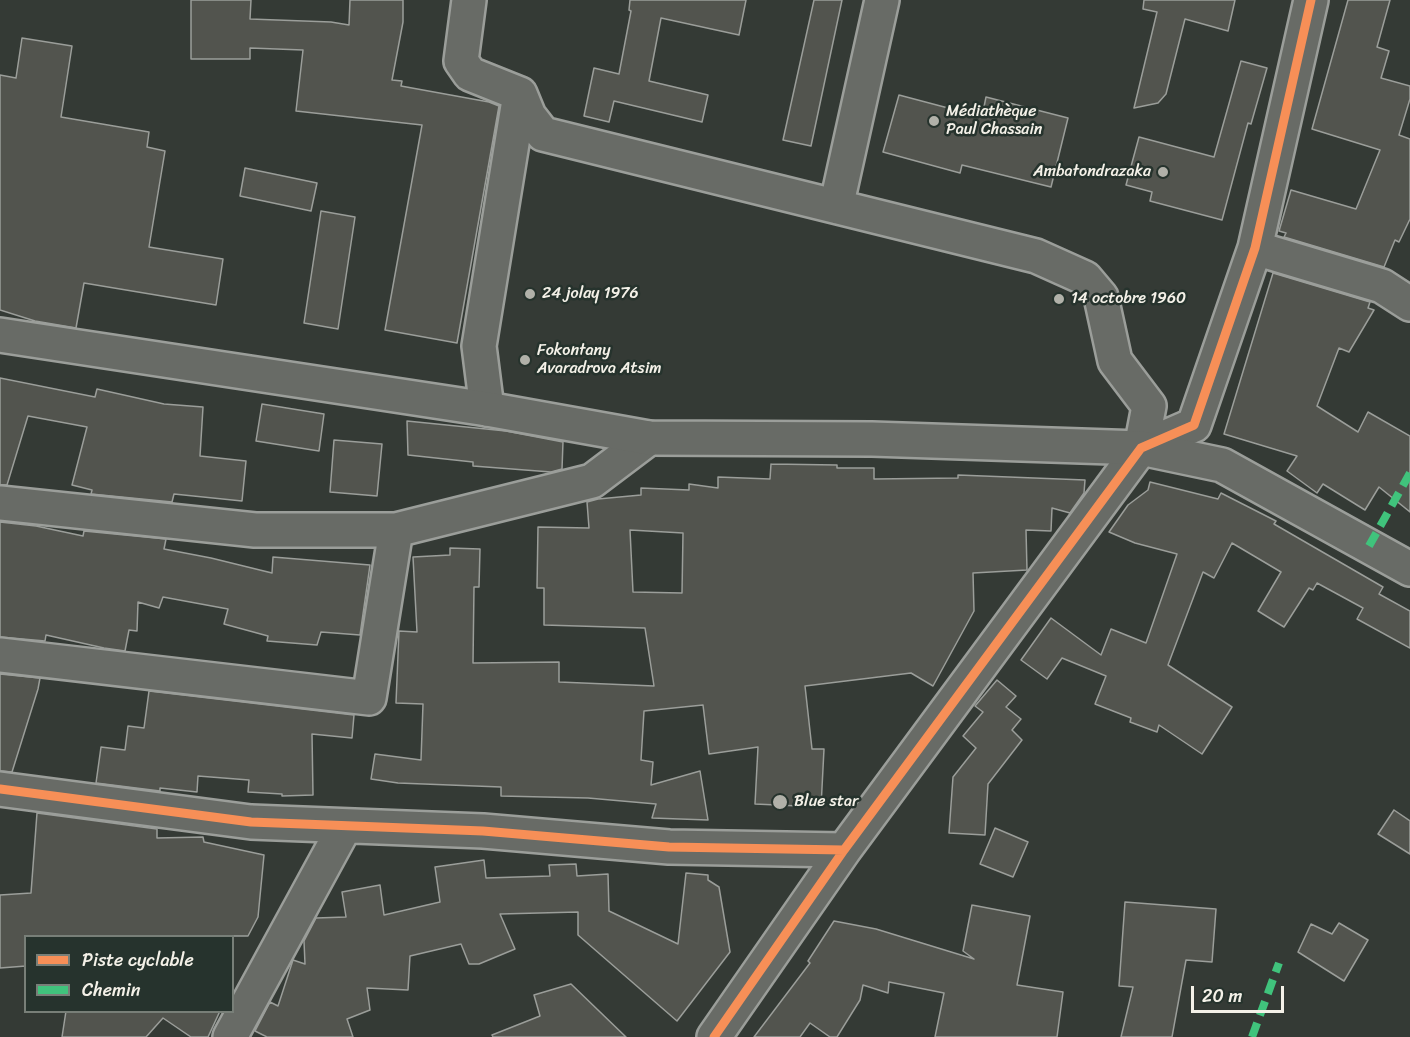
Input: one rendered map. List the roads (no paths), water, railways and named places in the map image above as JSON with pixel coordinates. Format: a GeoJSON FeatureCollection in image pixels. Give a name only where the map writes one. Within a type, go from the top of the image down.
{"type":"FeatureCollection","features":[{"type":"Feature","properties":{"kind":"street"},"geometry":{"type":"LineString","coordinates":[[468,0],[461,61],[470,75],[519,94],[529,116],[543,134],[1036,256],[1084,279],[1101,297],[1115,361],[1149,406],[1141,448],[844,849],[714,1037]]}},
{"type":"Feature","properties":{"kind":"street"},"geometry":{"type":"LineString","coordinates":[[838,207],[882,0]]}},
{"type":"Feature","properties":{"kind":"street"},"geometry":{"type":"LineString","coordinates":[[1141,448],[1194,425],[1255,248],[1311,0]]}},
{"type":"Feature","properties":{"kind":"street"},"geometry":{"type":"LineString","coordinates":[[487,409],[479,346],[519,94]]}},
{"type":"Feature","properties":{"kind":"street"},"geometry":{"type":"LineString","coordinates":[[1255,248],[1382,286],[1410,304]]}},
{"type":"Feature","properties":{"kind":"street"},"geometry":{"type":"LineString","coordinates":[[0,335],[487,409],[649,438],[872,439],[1141,448],[1222,465],[1410,569]]}},
{"type":"Feature","properties":{"kind":"street"},"geometry":{"type":"LineString","coordinates":[[0,503],[255,530],[396,530],[591,481],[649,438]]}},
{"type":"Feature","properties":{"kind":"street"},"geometry":{"type":"LineString","coordinates":[[0,655],[369,698],[396,530]]}},
{"type":"Feature","properties":{"kind":"street"},"geometry":{"type":"LineString","coordinates":[[0,789],[250,822],[483,831],[669,847],[844,849]]}},
{"type":"Feature","properties":{"kind":"street"},"geometry":{"type":"LineString","coordinates":[[230,1037],[345,826]]}},
{"type":"Feature","properties":{"kind":"place","name":"Médiathèque Paul Chassain"},"geometry":{"type":"Point","coordinates":[934,121]}},
{"type":"Feature","properties":{"kind":"place","name":"Ambatondrazaka"},"geometry":{"type":"Point","coordinates":[1163,172]}},
{"type":"Feature","properties":{"kind":"place","name":"24 jolay 1976"},"geometry":{"type":"Point","coordinates":[530,294]}},
{"type":"Feature","properties":{"kind":"place","name":"14 octobre 1960"},"geometry":{"type":"Point","coordinates":[1059,299]}},
{"type":"Feature","properties":{"kind":"place","name":"Fokontany Avaradrova Atsim"},"geometry":{"type":"Point","coordinates":[525,360]}},
{"type":"Feature","properties":{"kind":"place","name":"Blue star"},"geometry":{"type":"Point","coordinates":[780,802]}}]}
